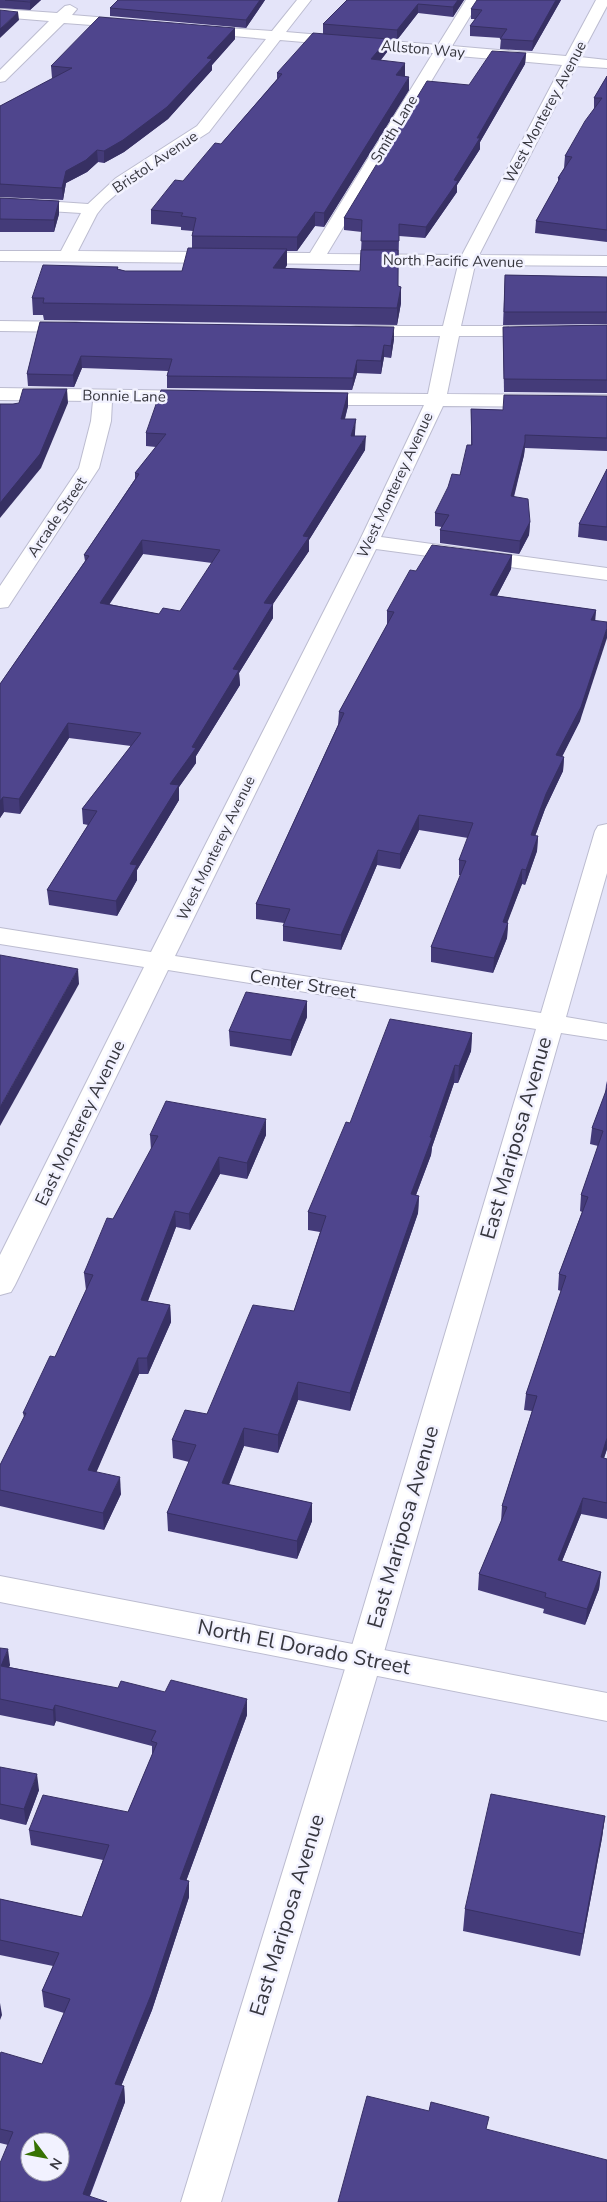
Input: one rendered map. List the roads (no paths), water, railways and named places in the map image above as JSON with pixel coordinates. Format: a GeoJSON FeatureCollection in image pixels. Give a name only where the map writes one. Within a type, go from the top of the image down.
{"type":"FeatureCollection","features":[{"type":"Feature","properties":{"kind":"street"},"geometry":{"type":"LineString","coordinates":[[0,78],[78,0]]}},
{"type":"Feature","properties":{"kind":"street","name":"Bristol Avenue"},"geometry":{"type":"LineString","coordinates":[[67,256],[93,208],[122,181],[203,129],[304,0]]}},
{"type":"Feature","properties":{"kind":"street","name":"Smith Lane"},"geometry":{"type":"LineString","coordinates":[[315,259],[473,0]]}},
{"type":"Feature","properties":{"kind":"street","name":"West Monterey Avenue"},"geometry":{"type":"LineString","coordinates":[[161,962],[369,542],[436,400],[462,277],[477,241],[602,0]]}},
{"type":"Feature","properties":{"kind":"street"},"geometry":{"type":"LineString","coordinates":[[0,13],[149,25]]}},
{"type":"Feature","properties":{"kind":"street","name":"Allston Way"},"geometry":{"type":"LineString","coordinates":[[188,29],[607,64]]}},
{"type":"Feature","properties":{"kind":"street"},"geometry":{"type":"LineString","coordinates":[[0,203],[93,208]]}},
{"type":"Feature","properties":{"kind":"street","name":"North Pacific Avenue"},"geometry":{"type":"LineString","coordinates":[[0,256],[607,261]]}},
{"type":"Feature","properties":{"kind":"street"},"geometry":{"type":"LineString","coordinates":[[0,326],[98,327]]}},
{"type":"Feature","properties":{"kind":"street"},"geometry":{"type":"LineString","coordinates":[[334,331],[451,333],[607,331]]}},
{"type":"Feature","properties":{"kind":"street","name":"Bonnie Lane"},"geometry":{"type":"LineString","coordinates":[[0,394],[210,398]]}},
{"type":"Feature","properties":{"kind":"street","name":"Arcade Street"},"geometry":{"type":"LineString","coordinates":[[0,602],[89,468],[101,421],[103,396]]}},
{"type":"Feature","properties":{"kind":"street"},"geometry":{"type":"LineString","coordinates":[[288,398],[607,401]]}},
{"type":"Feature","properties":{"kind":"street"},"geometry":{"type":"LineString","coordinates":[[369,542],[607,574]]}},
{"type":"Feature","properties":{"kind":"street","name":"East Mariposa Avenue"},"geometry":{"type":"LineString","coordinates":[[201,2202],[365,1659],[607,831]]}},
{"type":"Feature","properties":{"kind":"street","name":"Center Street"},"geometry":{"type":"LineString","coordinates":[[0,936],[607,1032]]}},
{"type":"Feature","properties":{"kind":"street","name":"East Monterey Avenue"},"geometry":{"type":"LineString","coordinates":[[0,1286],[161,962]]}},
{"type":"Feature","properties":{"kind":"street","name":"North El Dorado Street"},"geometry":{"type":"LineString","coordinates":[[0,1589],[607,1707]]}}]}
